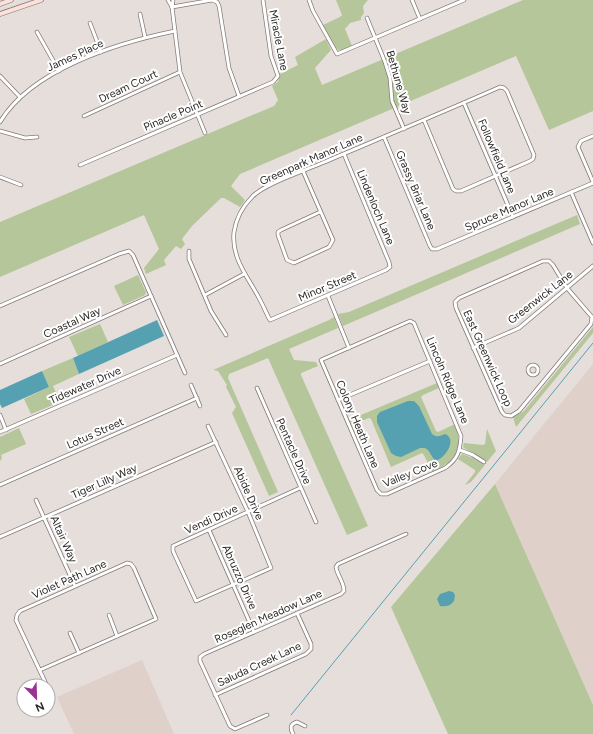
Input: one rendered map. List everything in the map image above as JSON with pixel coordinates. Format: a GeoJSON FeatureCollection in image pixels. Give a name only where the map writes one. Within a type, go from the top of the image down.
{"type":"FeatureCollection","features":[{"type":"Feature","properties":{"kind":"main road"},"geometry":{"type":"LineString","coordinates":[[0,4],[11,0]]}},
{"type":"Feature","properties":{"kind":"main road"},"geometry":{"type":"LineString","coordinates":[[0,14],[41,0]]}},
{"type":"Feature","properties":{"kind":"street"},"geometry":{"type":"LineString","coordinates":[[168,0],[172,7]]}},
{"type":"Feature","properties":{"kind":"street"},"geometry":{"type":"LineString","coordinates":[[173,0],[172,7],[180,72],[205,133]]}},
{"type":"Feature","properties":{"kind":"street"},"geometry":{"type":"LineString","coordinates":[[172,7],[212,0],[217,2],[219,6],[229,68],[240,96]]}},
{"type":"Feature","properties":{"kind":"street","name":"Miracle Lane"},"geometry":{"type":"LineString","coordinates":[[263,0],[271,56],[278,76],[274,82]]}},
{"type":"Feature","properties":{"kind":"street"},"geometry":{"type":"LineString","coordinates":[[309,0],[313,11],[337,54],[464,0]]}},
{"type":"Feature","properties":{"kind":"street"},"geometry":{"type":"LineString","coordinates":[[412,0],[420,19]]}},
{"type":"Feature","properties":{"kind":"street"},"geometry":{"type":"LineString","coordinates":[[140,14],[145,37]]}},
{"type":"Feature","properties":{"kind":"street","name":"Bethune Way"},"geometry":{"type":"LineString","coordinates":[[367,18],[376,38],[390,78],[392,101],[404,129]]}},
{"type":"Feature","properties":{"kind":"street"},"geometry":{"type":"LineString","coordinates":[[90,23],[101,52]]}},
{"type":"Feature","properties":{"kind":"street","name":"James Place"},"geometry":{"type":"LineString","coordinates":[[0,122],[10,108],[30,88],[59,71],[101,52],[145,37],[175,31]]}},
{"type":"Feature","properties":{"kind":"street"},"geometry":{"type":"LineString","coordinates":[[38,32],[59,71]]}},
{"type":"Feature","properties":{"kind":"street","name":"Dream Court"},"geometry":{"type":"LineString","coordinates":[[84,116],[180,72]]}},
{"type":"Feature","properties":{"kind":"street"},"geometry":{"type":"LineString","coordinates":[[0,76],[20,97]]}},
{"type":"Feature","properties":{"kind":"street","name":"Pinacle Point"},"geometry":{"type":"LineString","coordinates":[[80,165],[274,82]]}},
{"type":"Feature","properties":{"kind":"street","name":"Greenpark Manor Lane"},"geometry":{"type":"LineString","coordinates":[[270,320],[239,264],[234,246],[234,231],[240,213],[252,197],[272,184],[500,88],[504,88],[508,91],[534,155],[530,161],[496,176]]}},
{"type":"Feature","properties":{"kind":"street","name":"Followfield Lane"},"geometry":{"type":"LineString","coordinates":[[464,103],[513,217]]}},
{"type":"Feature","properties":{"kind":"street"},"geometry":{"type":"LineString","coordinates":[[424,120],[453,189],[460,191],[496,176]]}},
{"type":"Feature","properties":{"kind":"street"},"geometry":{"type":"LineString","coordinates":[[0,131],[25,138],[37,137]]}},
{"type":"Feature","properties":{"kind":"street"},"geometry":{"type":"LineString","coordinates":[[593,136],[581,141],[578,146],[593,182]]}},
{"type":"Feature","properties":{"kind":"street","name":"Grassy Briar Lane"},"geometry":{"type":"LineString","coordinates":[[384,137],[432,249]]}},
{"type":"Feature","properties":{"kind":"street","name":"Lindenloch Lane"},"geometry":{"type":"LineString","coordinates":[[344,154],[390,267]]}},
{"type":"Feature","properties":{"kind":"street"},"geometry":{"type":"LineString","coordinates":[[303,172],[333,240],[329,247],[294,263],[290,262],[287,260],[278,232],[320,212]]}},
{"type":"Feature","properties":{"kind":"street"},"geometry":{"type":"LineString","coordinates":[[0,177],[21,185]]}},
{"type":"Feature","properties":{"kind":"street","name":"Spruce Manor Lane"},"geometry":{"type":"LineString","coordinates":[[432,249],[437,249],[593,182]]}},
{"type":"Feature","properties":{"kind":"street"},"geometry":{"type":"LineString","coordinates":[[572,192],[593,243]]}},
{"type":"Feature","properties":{"kind":"street"},"geometry":{"type":"LineString","coordinates":[[0,306],[129,251],[134,255],[185,372]]}},
{"type":"Feature","properties":{"kind":"street"},"geometry":{"type":"LineString","coordinates":[[189,251],[189,258],[205,295],[218,324],[226,335]]}},
{"type":"Feature","properties":{"kind":"street","name":"East Greenwick Loop"},"geometry":{"type":"LineString","coordinates":[[545,379],[519,411],[511,416],[505,415],[502,412],[473,348],[456,308],[455,302],[459,298],[536,264],[550,261],[567,288]]}},
{"type":"Feature","properties":{"kind":"street","name":"Greenwick Lane"},"geometry":{"type":"LineString","coordinates":[[473,348],[519,328],[593,266]]}},
{"type":"Feature","properties":{"kind":"street","name":"Minor Street"},"geometry":{"type":"LineString","coordinates":[[270,320],[328,296],[390,267]]}},
{"type":"Feature","properties":{"kind":"street"},"geometry":{"type":"LineString","coordinates":[[205,295],[244,274]]}},
{"type":"Feature","properties":{"kind":"street"},"geometry":{"type":"LineString","coordinates":[[537,373],[545,379],[591,324],[592,317],[567,288]]}},
{"type":"Feature","properties":{"kind":"street","name":"Coastal Way"},"geometry":{"type":"LineString","coordinates":[[0,364],[151,296]]}},
{"type":"Feature","properties":{"kind":"street"},"geometry":{"type":"LineString","coordinates":[[328,296],[349,348]]}},
{"type":"Feature","properties":{"kind":"street","name":"Lincoln Ridge Lane"},"geometry":{"type":"LineString","coordinates":[[349,348],[410,321],[414,324],[461,436],[460,450]]}},
{"type":"Feature","properties":{"kind":"street","name":"Colony Heath Lane"},"geometry":{"type":"LineString","coordinates":[[349,348],[321,360],[377,490],[381,494]]}},
{"type":"Feature","properties":{"kind":"street","name":"Tidewater Drive"},"geometry":{"type":"LineString","coordinates":[[0,432],[177,354]]}},
{"type":"Feature","properties":{"kind":"street"},"geometry":{"type":"LineString","coordinates":[[338,400],[430,361]]}},
{"type":"Feature","properties":{"kind":"street"},"geometry":{"type":"LineString","coordinates":[[191,385],[200,406]]}},
{"type":"Feature","properties":{"kind":"street","name":"Pentacle Drive"},"geometry":{"type":"LineString","coordinates":[[256,388],[316,522]]}},
{"type":"Feature","properties":{"kind":"street","name":"Lotus Street"},"geometry":{"type":"LineString","coordinates":[[0,485],[197,398]]}},
{"type":"Feature","properties":{"kind":"street"},"geometry":{"type":"LineString","coordinates":[[0,415],[6,430]]}},
{"type":"Feature","properties":{"kind":"street","name":"Abide Drive"},"geometry":{"type":"LineString","coordinates":[[208,426],[248,512],[271,568],[234,585]]}},
{"type":"Feature","properties":{"kind":"street","name":"Tiger Lilly Way"},"geometry":{"type":"LineString","coordinates":[[0,537],[216,442]]}},
{"type":"Feature","properties":{"kind":"street"},"geometry":{"type":"LineString","coordinates":[[460,450],[473,455],[484,462]]}},
{"type":"Feature","properties":{"kind":"street","name":"Valley Cove"},"geometry":{"type":"LineString","coordinates":[[381,494],[387,494],[445,468],[451,464],[460,450]]}},
{"type":"Feature","properties":{"kind":"street","name":"Vendi Drive"},"geometry":{"type":"LineString","coordinates":[[234,585],[196,601],[172,547],[300,488]]}},
{"type":"Feature","properties":{"kind":"street","name":"Altair Way"},"geometry":{"type":"LineString","coordinates":[[36,500],[75,586]]}},
{"type":"Feature","properties":{"kind":"street","name":"Abruzzo Drive"},"geometry":{"type":"LineString","coordinates":[[209,530],[254,632]]}},
{"type":"Feature","properties":{"kind":"street","name":"Roseglen Meadow Lane"},"geometry":{"type":"LineString","coordinates":[[215,695],[200,661],[200,657],[341,594],[344,591],[344,588],[336,566],[338,564],[406,534]]}},
{"type":"Feature","properties":{"kind":"street","name":"Violet Path Lane"},"geometry":{"type":"LineString","coordinates":[[40,670],[16,620],[17,614],[20,611],[127,563],[131,564],[134,568],[156,619],[117,636]]}},
{"type":"Feature","properties":{"kind":"street","name":"Saluda Creek Lane"},"geometry":{"type":"LineString","coordinates":[[215,695],[306,654],[311,649],[311,644],[297,613]]}},
{"type":"Feature","properties":{"kind":"street"},"geometry":{"type":"LineString","coordinates":[[44,678],[40,670],[117,636],[108,615]]}},
{"type":"Feature","properties":{"kind":"street"},"geometry":{"type":"LineString","coordinates":[[70,633],[79,653]]}},
{"type":"Feature","properties":{"kind":"street"},"geometry":{"type":"LineString","coordinates":[[215,695],[230,726],[236,729],[267,715]]}},
{"type":"Feature","properties":{"kind":"street"},"geometry":{"type":"LineString","coordinates":[[293,734],[291,728],[294,723],[297,722],[304,726]]}},
{"type":"Feature","properties":{"kind":"shaded area"},"geometry":{"type":"Polygon","coordinates":[[[593,364],[593,705],[495,484],[593,364]]]}},
{"type":"Feature","properties":{"kind":"shaded area"},"geometry":{"type":"Polygon","coordinates":[[[142,660],[174,734],[74,734],[57,697],[142,660]]]}},
{"type":"Feature","properties":{"kind":"green space"},"geometry":{"type":"Polygon","coordinates":[[[336,0],[368,0],[363,6],[364,13],[361,20],[350,23],[345,29],[352,46],[342,50],[337,49],[323,25],[342,15],[336,0]]]}},
{"type":"Feature","properties":{"kind":"green space"},"geometry":{"type":"Polygon","coordinates":[[[523,0],[593,0],[593,111],[549,130],[516,56],[240,174],[231,186],[245,200],[240,207],[224,198],[221,198],[192,226],[182,239],[185,244],[181,249],[176,246],[164,260],[166,265],[146,274],[144,268],[159,249],[144,215],[0,277],[0,222],[274,106],[278,100],[272,86],[278,82],[280,74],[298,65],[295,57],[326,39],[331,50],[315,68],[322,85],[523,0]]]}},
{"type":"Feature","properties":{"kind":"green space"},"geometry":{"type":"Polygon","coordinates":[[[577,215],[580,224],[343,326],[338,314],[349,312],[577,215]]]}},
{"type":"Feature","properties":{"kind":"green space"},"geometry":{"type":"Polygon","coordinates":[[[138,275],[146,292],[145,295],[123,305],[114,286],[138,275]]]}},
{"type":"Feature","properties":{"kind":"green space"},"geometry":{"type":"Polygon","coordinates":[[[334,317],[338,328],[289,349],[294,360],[316,362],[318,366],[301,373],[301,375],[368,526],[347,535],[268,358],[229,374],[228,378],[278,492],[269,496],[232,413],[236,407],[226,387],[227,385],[218,371],[213,370],[334,317]]]}},
{"type":"Feature","properties":{"kind":"green space"},"geometry":{"type":"Polygon","coordinates":[[[100,324],[108,342],[78,356],[69,337],[100,324]]]}},
{"type":"Feature","properties":{"kind":"green space"},"geometry":{"type":"Polygon","coordinates":[[[593,327],[593,333],[516,427],[513,417],[524,411],[593,327]]]}},
{"type":"Feature","properties":{"kind":"green space"},"geometry":{"type":"Polygon","coordinates":[[[73,358],[79,374],[53,386],[60,402],[31,414],[24,399],[49,387],[42,371],[73,358]]]}},
{"type":"Feature","properties":{"kind":"green space"},"geometry":{"type":"Polygon","coordinates":[[[437,383],[439,388],[421,397],[436,431],[438,432],[455,424],[458,433],[458,448],[456,454],[447,464],[432,472],[422,453],[391,467],[371,419],[369,418],[351,425],[349,420],[437,383]]]}},
{"type":"Feature","properties":{"kind":"green space"},"geometry":{"type":"Polygon","coordinates":[[[19,428],[26,444],[1,455],[2,458],[0,461],[0,437],[19,428]]]}},
{"type":"Feature","properties":{"kind":"green space"},"geometry":{"type":"Polygon","coordinates":[[[487,429],[496,451],[487,462],[463,447],[464,443],[485,444],[487,429]]]}},
{"type":"Feature","properties":{"kind":"green space"},"geometry":{"type":"Polygon","coordinates":[[[462,454],[485,465],[471,482],[465,485],[475,470],[458,459],[462,454]]]}},
{"type":"Feature","properties":{"kind":"green space"},"geometry":{"type":"Polygon","coordinates":[[[495,484],[593,705],[593,734],[448,734],[391,607],[495,484]]]}},
{"type":"Feature","properties":{"kind":"water"},"geometry":{"type":"Polygon","coordinates":[[[157,320],[164,336],[79,374],[73,358],[157,320]]]}},
{"type":"Feature","properties":{"kind":"water"},"geometry":{"type":"Polygon","coordinates":[[[42,371],[49,387],[2,408],[0,404],[0,390],[42,371]]]}},
{"type":"Feature","properties":{"kind":"water"},"geometry":{"type":"Polygon","coordinates":[[[408,401],[414,401],[419,406],[432,434],[440,436],[445,434],[449,437],[449,449],[443,457],[435,461],[425,448],[420,448],[401,457],[391,453],[377,422],[377,416],[380,412],[408,401]]]}},
{"type":"Feature","properties":{"kind":"water"},"geometry":{"type":"Polygon","coordinates":[[[449,591],[453,592],[455,595],[454,601],[448,606],[440,606],[437,599],[440,594],[449,591]]]}},
{"type":"Feature","properties":{"kind":"waterway"},"geometry":{"type":"LineString","coordinates":[[291,715],[593,343]]}}]}
